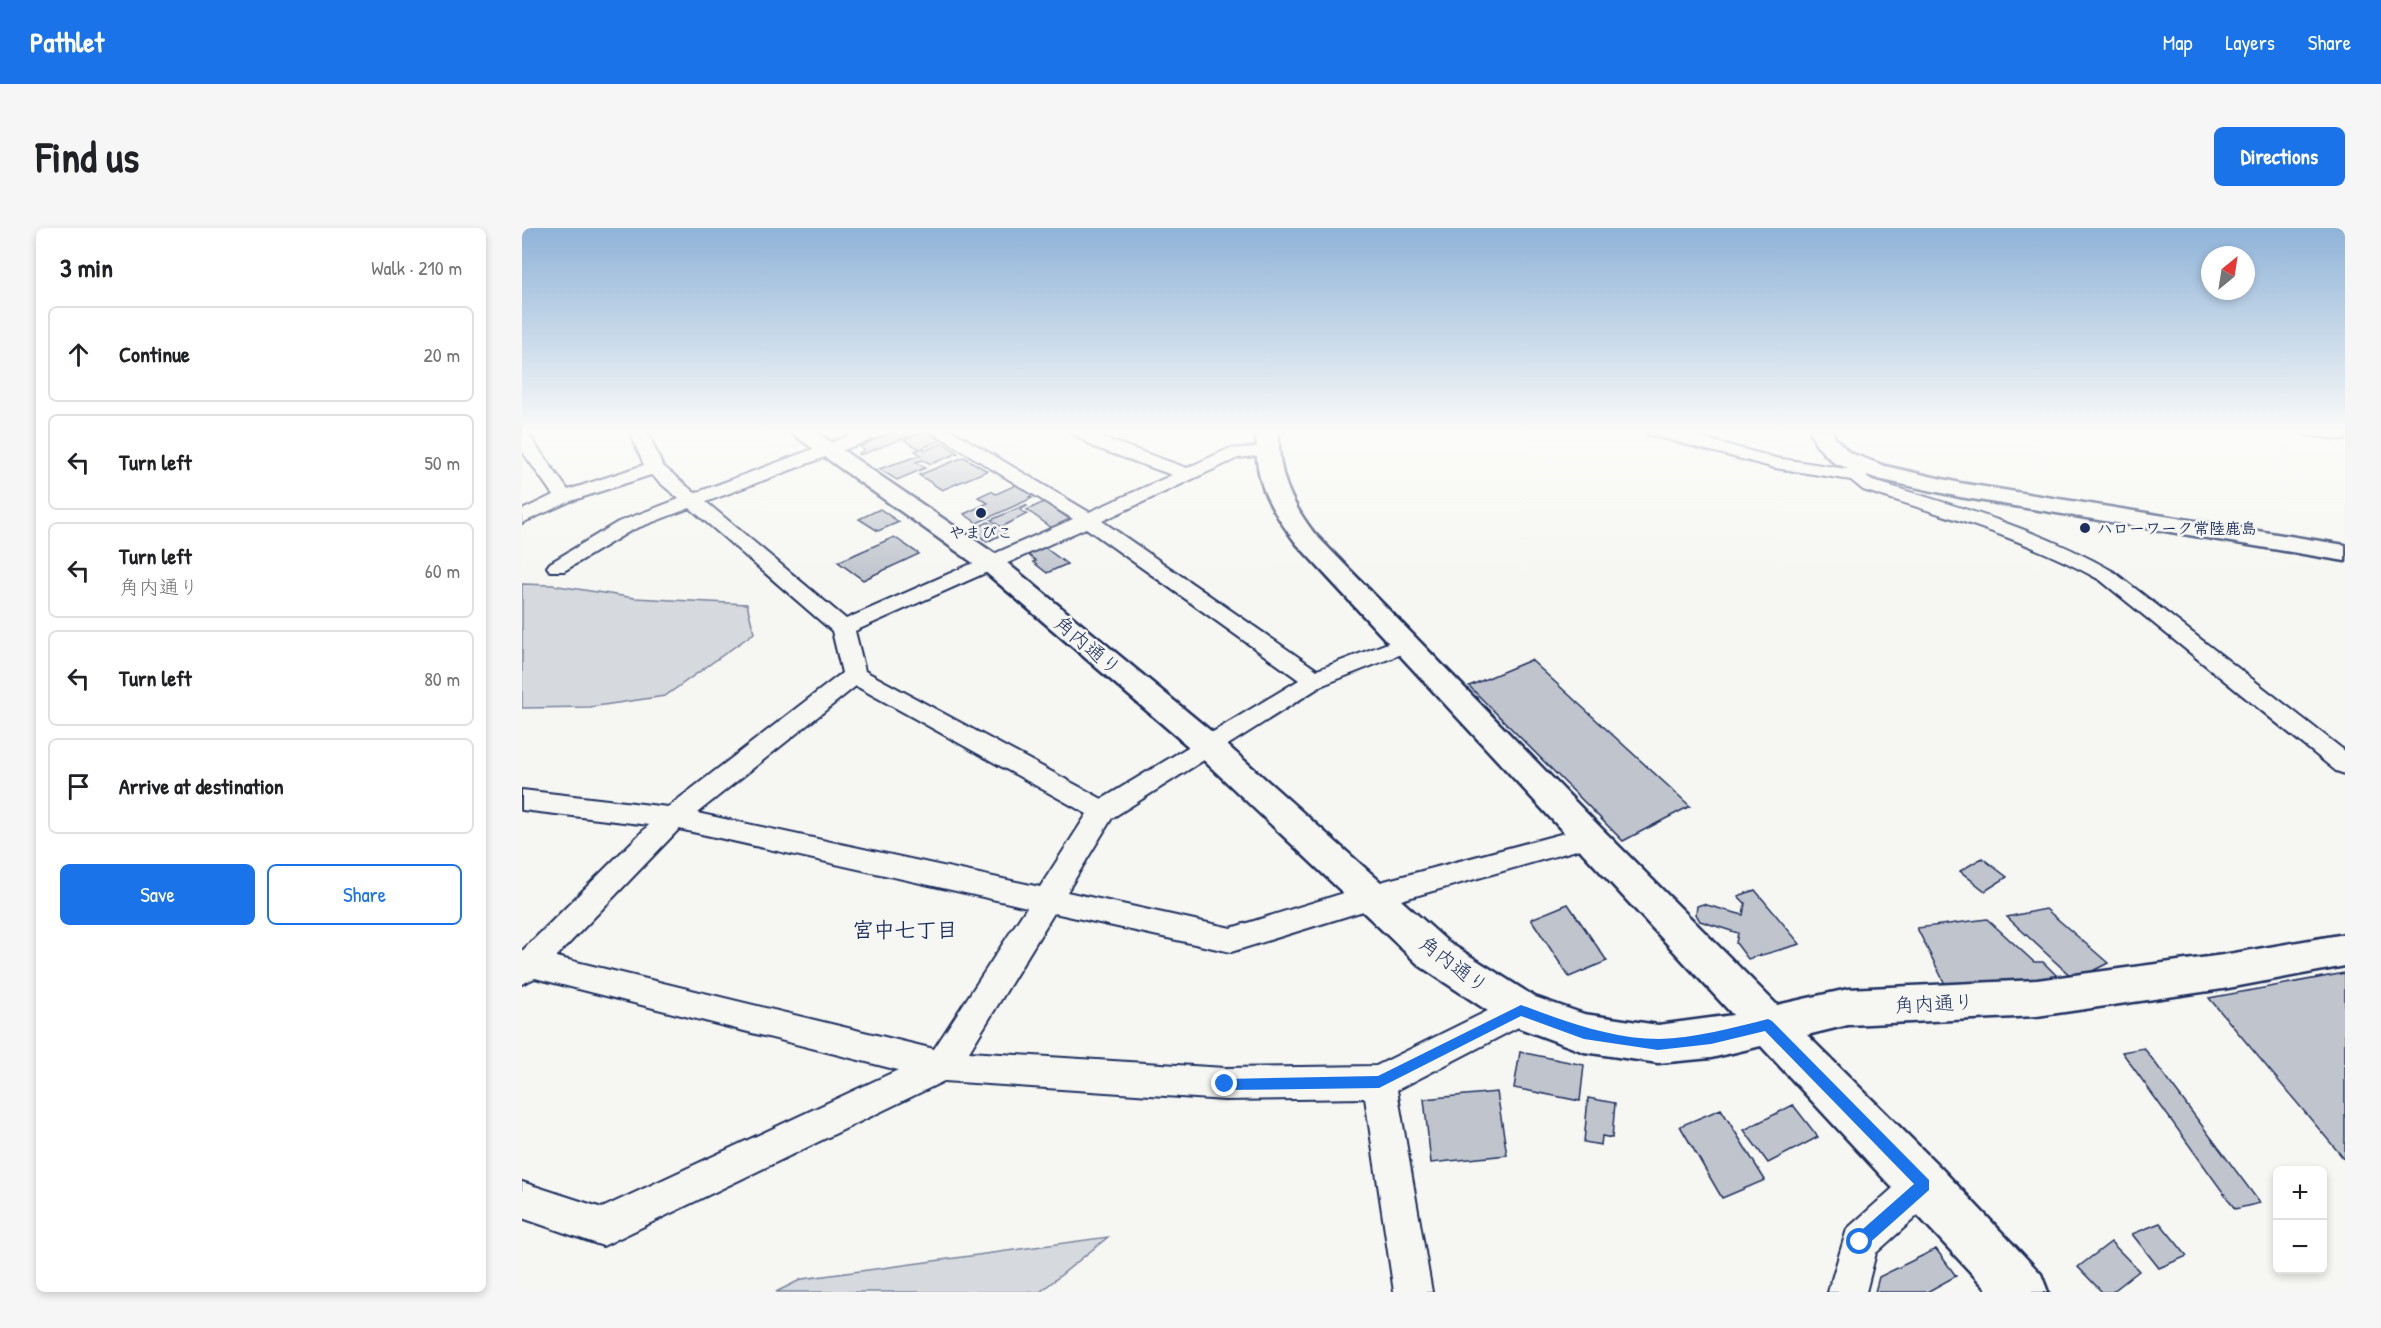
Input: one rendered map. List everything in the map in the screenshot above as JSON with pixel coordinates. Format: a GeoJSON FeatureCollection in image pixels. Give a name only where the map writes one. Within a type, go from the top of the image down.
{"type":"FeatureCollection","features":[{"type":"Feature","properties":{"kind":"street"},"geometry":{"type":"LineString","coordinates":[[548,480],[564,497]]}},
{"type":"Feature","properties":{"kind":"street"},"geometry":{"type":"LineString","coordinates":[[522,518],[564,497],[618,480]]}},
{"type":"Feature","properties":{"kind":"street"},"geometry":{"type":"LineString","coordinates":[[668,480],[843,628],[854,675],[1103,811]]}},
{"type":"Feature","properties":{"kind":"street"},"geometry":{"type":"LineString","coordinates":[[557,567],[625,526],[747,480]]}},
{"type":"Feature","properties":{"kind":"street","name":"角内通り"},"geometry":{"type":"LineString","coordinates":[[869,480],[992,564],[1207,745],[1434,954],[1521,1010],[1584,1033],[1658,1044],[1711,1039],[1848,1007],[2037,998],[2223,972],[2345,950]]}},
{"type":"Feature","properties":{"kind":"street"},"geometry":{"type":"LineString","coordinates":[[1021,480],[1088,520],[1315,680]]}},
{"type":"Feature","properties":{"kind":"street"},"geometry":{"type":"LineString","coordinates":[[843,628],[992,564],[1176,480]]}},
{"type":"Feature","properties":{"kind":"street"},"geometry":{"type":"LineString","coordinates":[[1271,480],[1279,503],[1305,538],[1587,837],[1924,1185],[2023,1292]]}},
{"type":"Feature","properties":{"kind":"street"},"geometry":{"type":"LineString","coordinates":[[1864,480],[1870,486],[2040,541],[2072,554],[2107,576],[2345,765]]}},
{"type":"Feature","properties":{"kind":"street"},"geometry":{"type":"LineString","coordinates":[[1913,480],[1960,490],[2345,553]]}},
{"type":"Feature","properties":{"kind":"street"},"geometry":{"type":"LineString","coordinates":[[522,1200],[603,1227],[942,1066],[1049,901],[1103,811],[1315,680],[1406,644]]}},
{"type":"Feature","properties":{"kind":"street"},"geometry":{"type":"LineString","coordinates":[[526,967],[673,818],[854,675]]}},
{"type":"Feature","properties":{"kind":"street"},"geometry":{"type":"LineString","coordinates":[[522,800],[673,818],[1232,940],[1373,896],[1587,837]]}},
{"type":"Feature","properties":{"kind":"street"},"geometry":{"type":"LineString","coordinates":[[526,967],[942,1066],[1225,1084],[1379,1082],[1521,1010]]}},
{"type":"Feature","properties":{"kind":"street"},"geometry":{"type":"LineString","coordinates":[[1379,1082],[1413,1292]]}},
{"type":"Feature","properties":{"kind":"street"},"geometry":{"type":"LineString","coordinates":[[1846,1292],[1860,1242],[1924,1185]]}},
{"type":"Feature","properties":{"kind":"street"},"geometry":{"type":"LineString","coordinates":[[1986,1252],[2006,1292]]}},
{"type":"Feature","properties":{"kind":"shaded area"},"geometry":{"type":"Polygon","coordinates":[[[522,584],[552,585],[635,598],[747,604],[754,633],[665,696],[590,707],[522,708],[522,584]]]}},
{"type":"Feature","properties":{"kind":"shaded area"},"geometry":{"type":"Polygon","coordinates":[[[1108,1237],[1040,1292],[776,1292],[802,1279],[1108,1237]]]}},
{"type":"Feature","properties":{"kind":"building"},"geometry":{"type":"Polygon","coordinates":[[[926,480],[967,480],[942,490],[926,480]]]}},
{"type":"Feature","properties":{"kind":"building"},"geometry":{"type":"Polygon","coordinates":[[[1016,485],[1033,495],[1029,497],[1032,498],[977,523],[964,514],[988,503],[978,497],[991,491],[996,494],[1016,485]]]}},
{"type":"Feature","properties":{"kind":"building"},"geometry":{"type":"Polygon","coordinates":[[[1044,502],[1070,519],[1052,528],[1027,510],[1044,502]]]}},
{"type":"Feature","properties":{"kind":"building"},"geometry":{"type":"Polygon","coordinates":[[[1027,506],[1020,510],[1027,514],[1001,527],[991,520],[1027,506]]]}},
{"type":"Feature","properties":{"kind":"building"},"geometry":{"type":"Polygon","coordinates":[[[880,509],[899,522],[878,531],[859,519],[880,509]]]}},
{"type":"Feature","properties":{"kind":"building"},"geometry":{"type":"Polygon","coordinates":[[[988,522],[1006,532],[987,542],[973,530],[988,522]]]}},
{"type":"Feature","properties":{"kind":"building"},"geometry":{"type":"Polygon","coordinates":[[[894,537],[919,554],[863,580],[838,562],[894,537]]]}},
{"type":"Feature","properties":{"kind":"building"},"geometry":{"type":"Polygon","coordinates":[[[1044,547],[1067,564],[1047,573],[1027,554],[1044,547]]]}},
{"type":"Feature","properties":{"kind":"building"},"geometry":{"type":"Polygon","coordinates":[[[1531,660],[1690,806],[1623,841],[1469,686],[1531,660]]]}},
{"type":"Feature","properties":{"kind":"building"},"geometry":{"type":"Polygon","coordinates":[[[1982,858],[2007,877],[1985,891],[1960,871],[1982,858]]]}},
{"type":"Feature","properties":{"kind":"building"},"geometry":{"type":"Polygon","coordinates":[[[1755,890],[1800,944],[1748,959],[1736,943],[1738,933],[1700,921],[1696,914],[1697,906],[1703,904],[1743,915],[1745,903],[1738,896],[1755,890]]]}},
{"type":"Feature","properties":{"kind":"building"},"geometry":{"type":"Polygon","coordinates":[[[1568,904],[1607,961],[1569,977],[1531,919],[1568,904]]]}},
{"type":"Feature","properties":{"kind":"building"},"geometry":{"type":"Polygon","coordinates":[[[2046,909],[2108,963],[2075,980],[2007,917],[2046,909]]]}},
{"type":"Feature","properties":{"kind":"building"},"geometry":{"type":"Polygon","coordinates":[[[1987,919],[2034,962],[2043,962],[2065,984],[1948,990],[1917,928],[1987,919]]]}},
{"type":"Feature","properties":{"kind":"building"},"geometry":{"type":"Polygon","coordinates":[[[2345,973],[2345,1160],[2209,998],[2345,973]]]}},
{"type":"Feature","properties":{"kind":"building"},"geometry":{"type":"Polygon","coordinates":[[[2144,1048],[2260,1203],[2235,1209],[2122,1052],[2144,1048]]]}},
{"type":"Feature","properties":{"kind":"building"},"geometry":{"type":"Polygon","coordinates":[[[1520,1052],[1584,1065],[1580,1101],[1514,1088],[1520,1052]]]}},
{"type":"Feature","properties":{"kind":"building"},"geometry":{"type":"Polygon","coordinates":[[[1497,1092],[1507,1155],[1431,1163],[1424,1099],[1497,1092]]]}},
{"type":"Feature","properties":{"kind":"building"},"geometry":{"type":"Polygon","coordinates":[[[1588,1098],[1615,1103],[1612,1138],[1602,1136],[1601,1145],[1584,1142],[1588,1098]]]}},
{"type":"Feature","properties":{"kind":"building"},"geometry":{"type":"Polygon","coordinates":[[[1793,1105],[1818,1137],[1768,1163],[1744,1130],[1793,1105]]]}},
{"type":"Feature","properties":{"kind":"building"},"geometry":{"type":"Polygon","coordinates":[[[1721,1109],[1765,1180],[1722,1198],[1680,1126],[1721,1109]]]}},
{"type":"Feature","properties":{"kind":"building"},"geometry":{"type":"Polygon","coordinates":[[[2160,1223],[2187,1256],[2159,1268],[2132,1234],[2160,1223]]]}},
{"type":"Feature","properties":{"kind":"building"},"geometry":{"type":"Polygon","coordinates":[[[2111,1242],[2139,1271],[2112,1292],[2102,1292],[2078,1267],[2111,1242]]]}},
{"type":"Feature","properties":{"kind":"building"},"geometry":{"type":"Polygon","coordinates":[[[1936,1249],[1956,1276],[1927,1292],[1875,1292],[1879,1277],[1936,1249]]]}},
{"type":"Feature","properties":{"kind":"place","name":"やまびこ"},"geometry":{"type":"Point","coordinates":[981,513]}},
{"type":"Feature","properties":{"kind":"place","name":"ハローワーク常陸鹿島"},"geometry":{"type":"Point","coordinates":[2085,528]}},
{"type":"Feature","properties":{"kind":"district","name":"宮中七丁目"},"geometry":{"type":"Point","coordinates":[905,929]}},
{"type":"Feature","properties":{"kind":"route"},"geometry":{"type":"LineString","coordinates":[[1225,1084],[1379,1082],[1521,1010],[1584,1033],[1658,1044],[1711,1039],[1768,1025],[1924,1185],[1860,1242]]}}]}
